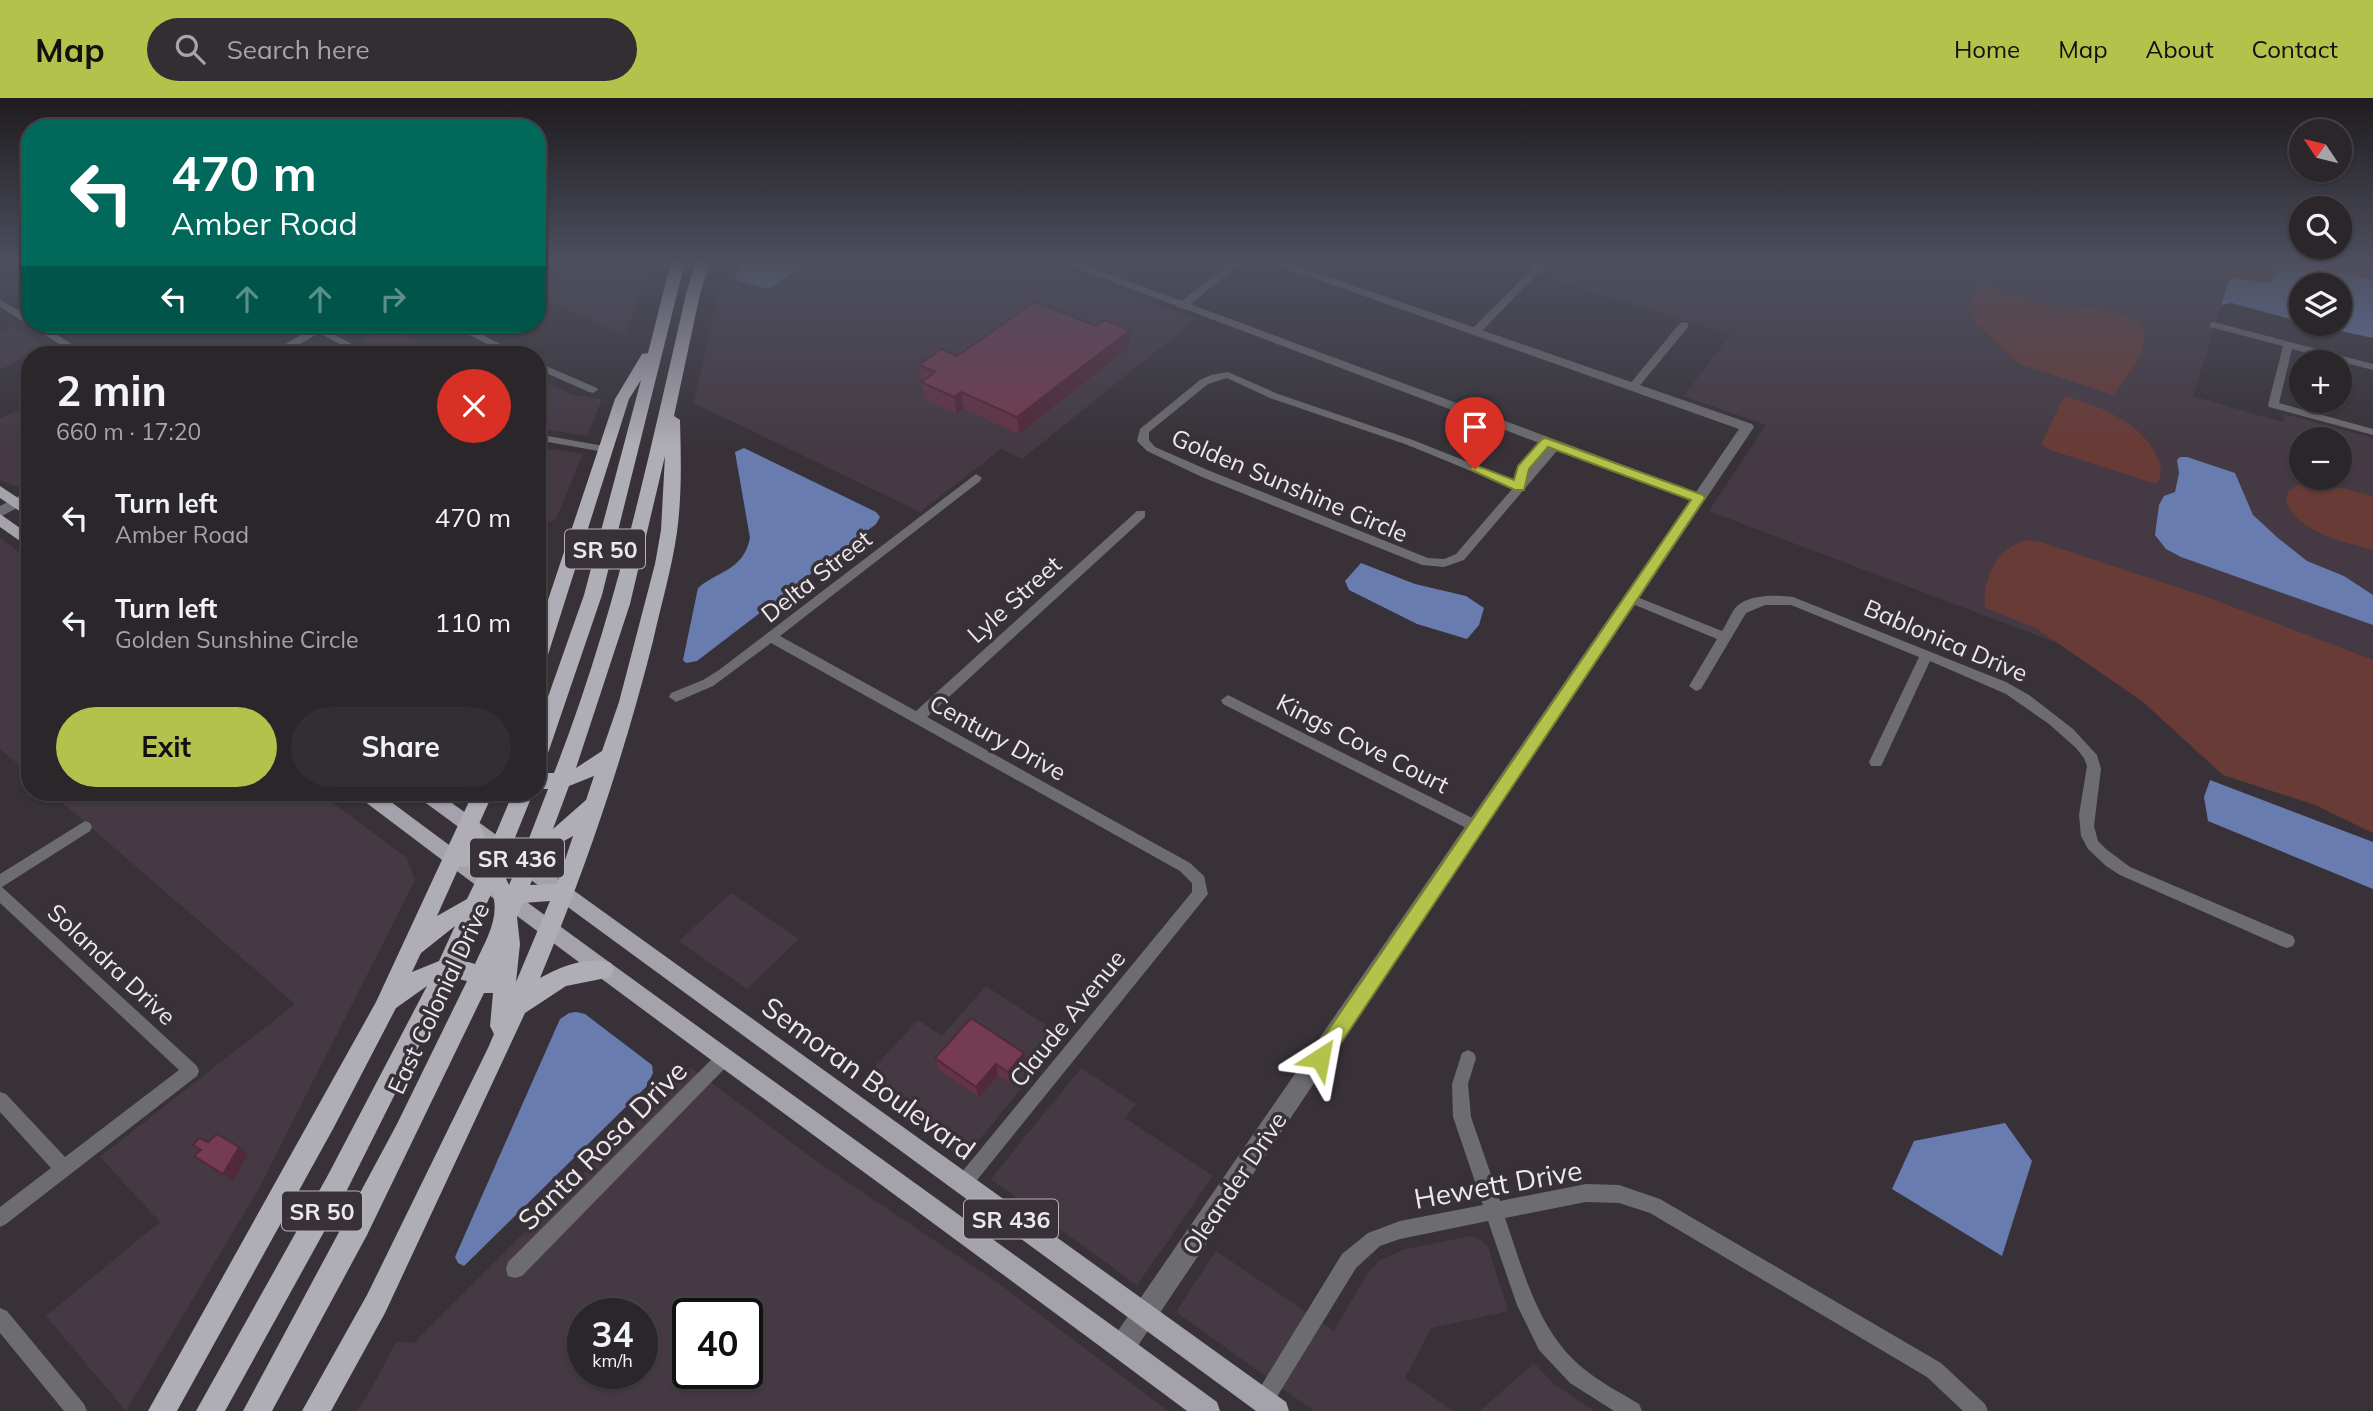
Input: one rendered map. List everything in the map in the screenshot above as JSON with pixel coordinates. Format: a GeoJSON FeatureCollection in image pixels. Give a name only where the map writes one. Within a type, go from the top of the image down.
{"type":"FeatureCollection","features":[{"type":"Feature","properties":{"kind":"highway","name":"SR 50"},"geometry":{"type":"LineString","coordinates":[[546,730],[593,595],[663,323]]}},
{"type":"Feature","properties":{"kind":"highway","name":"East Colonial Drive"},"geometry":{"type":"LineString","coordinates":[[257,1411],[372,1197],[464,1010],[519,888],[570,760],[623,594],[686,323]]}},
{"type":"Feature","properties":{"kind":"highway"},"geometry":{"type":"LineString","coordinates":[[546,633],[622,399],[659,338]]}},
{"type":"Feature","properties":{"kind":"highway"},"geometry":{"type":"LineString","coordinates":[[316,1411],[376,1304],[498,1052],[509,1010],[550,930],[565,892],[612,754],[647,632],[668,530],[673,460],[671,391]]}},
{"type":"Feature","properties":{"kind":"highway"},"geometry":{"type":"LineString","coordinates":[[546,781],[567,780],[588,773],[612,754]]}},
{"type":"Feature","properties":{"kind":"highway"},"geometry":{"type":"LineString","coordinates":[[454,859],[487,859],[512,854],[554,838],[575,824],[598,795]]}},
{"type":"Feature","properties":{"kind":"highway"},"geometry":{"type":"LineString","coordinates":[[162,1411],[325,1121],[384,1009],[412,953],[479,801]]}},
{"type":"Feature","properties":{"kind":"highway"},"geometry":{"type":"LineString","coordinates":[[507,801],[512,854],[550,930]]}},
{"type":"Feature","properties":{"kind":"highway","name":"East Colonial Drive"},"geometry":{"type":"LineString","coordinates":[[210,1411],[372,1119],[460,939],[520,801]]}},
{"type":"Feature","properties":{"kind":"highway"},"geometry":{"type":"LineString","coordinates":[[469,824],[504,896],[509,944],[509,1010]]}},
{"type":"Feature","properties":{"kind":"highway"},"geometry":{"type":"LineString","coordinates":[[412,953],[450,918],[476,905],[504,896],[532,892],[565,892]]}},
{"type":"Feature","properties":{"kind":"highway"},"geometry":{"type":"LineString","coordinates":[[384,1009],[407,986],[423,976],[444,968],[462,968],[481,976],[509,1010]]}},
{"type":"Feature","properties":{"kind":"highway"},"geometry":{"type":"LineString","coordinates":[[509,1010],[554,979],[581,971],[603,970]]}},
{"type":"Feature","properties":{"kind":"main road"},"geometry":{"type":"LineString","coordinates":[[0,491],[21,507]]}},
{"type":"Feature","properties":{"kind":"main road"},"geometry":{"type":"LineString","coordinates":[[0,519],[21,536]]}},
{"type":"Feature","properties":{"kind":"main road","name":"SR 436"},"geometry":{"type":"LineString","coordinates":[[377,801],[603,970],[1208,1411]]}},
{"type":"Feature","properties":{"kind":"main road","name":"Semoran Boulevard"},"geometry":{"type":"LineString","coordinates":[[442,801],[469,824],[1270,1406]]}},
{"type":"Feature","properties":{"kind":"street"},"geometry":{"type":"LineString","coordinates":[[1228,323],[1699,498]]}},
{"type":"Feature","properties":{"kind":"street"},"geometry":{"type":"LineString","coordinates":[[1450,323],[1633,387],[1684,325]]}},
{"type":"Feature","properties":{"kind":"street"},"geometry":{"type":"LineString","coordinates":[[1475,332],[1484,323]]}},
{"type":"Feature","properties":{"kind":"street"},"geometry":{"type":"LineString","coordinates":[[2214,326],[2373,367]]}},
{"type":"Feature","properties":{"kind":"street"},"geometry":{"type":"LineString","coordinates":[[47,333],[68,346]]}},
{"type":"Feature","properties":{"kind":"street"},"geometry":{"type":"LineString","coordinates":[[287,346],[307,333]]}},
{"type":"Feature","properties":{"kind":"street"},"geometry":{"type":"LineString","coordinates":[[330,333],[352,346]]}},
{"type":"Feature","properties":{"kind":"street"},"geometry":{"type":"LineString","coordinates":[[472,333],[498,346]]}},
{"type":"Feature","properties":{"kind":"street"},"geometry":{"type":"LineString","coordinates":[[2288,346],[2273,405],[2373,432]]}},
{"type":"Feature","properties":{"kind":"street"},"geometry":{"type":"LineString","coordinates":[[546,369],[593,390]]}},
{"type":"Feature","properties":{"kind":"street","name":"Golden Sunshine Circle"},"geometry":{"type":"LineString","coordinates":[[1520,487],[1409,442],[1297,405],[1228,375],[1205,382],[1144,431],[1143,441],[1151,449],[1416,560],[1434,564],[1448,564],[1460,557],[1520,487],[1551,444]]}},
{"type":"Feature","properties":{"kind":"street","name":"Oleander Drive"},"geometry":{"type":"LineString","coordinates":[[1122,1347],[1747,427],[1633,387]]}},
{"type":"Feature","properties":{"kind":"street"},"geometry":{"type":"LineString","coordinates":[[546,439],[604,449]]}},
{"type":"Feature","properties":{"kind":"street","name":"Delta Street"},"geometry":{"type":"LineString","coordinates":[[676,696],[708,683],[976,478]]}},
{"type":"Feature","properties":{"kind":"street"},"geometry":{"type":"LineString","coordinates":[[0,512],[21,500]]}},
{"type":"Feature","properties":{"kind":"street","name":"Lyle Street"},"geometry":{"type":"LineString","coordinates":[[917,718],[1141,514]]}},
{"type":"Feature","properties":{"kind":"street","name":"Bablonica Drive"},"geometry":{"type":"LineString","coordinates":[[1696,686],[1741,610],[1752,603],[1772,598],[1793,601],[2001,685],[2027,698],[2086,749],[2095,765],[2084,821],[2090,840],[2102,858],[2125,871],[2287,942]]}},
{"type":"Feature","properties":{"kind":"street"},"geometry":{"type":"LineString","coordinates":[[1632,599],[1724,637]]}},
{"type":"Feature","properties":{"kind":"street","name":"Century Drive"},"geometry":{"type":"LineString","coordinates":[[771,637],[1185,867],[1199,880]]}},
{"type":"Feature","properties":{"kind":"street"},"geometry":{"type":"LineString","coordinates":[[1876,762],[1926,655]]}},
{"type":"Feature","properties":{"kind":"street","name":"Kings Cove Court"},"geometry":{"type":"LineString","coordinates":[[1227,700],[1477,827]]}},
{"type":"Feature","properties":{"kind":"street"},"geometry":{"type":"LineString","coordinates":[[0,882],[85,827]]}},
{"type":"Feature","properties":{"kind":"street","name":"Claude Avenue"},"geometry":{"type":"LineString","coordinates":[[962,1184],[1200,894],[1199,880]]}},
{"type":"Feature","properties":{"kind":"street","name":"Solandra Drive"},"geometry":{"type":"LineString","coordinates":[[0,892],[191,1071],[64,1169]]}},
{"type":"Feature","properties":{"kind":"street","name":"Santa Rosa Drive"},"geometry":{"type":"LineString","coordinates":[[516,1269],[725,1057]]}},
{"type":"Feature","properties":{"kind":"street"},"geometry":{"type":"LineString","coordinates":[[1468,1058],[1460,1084],[1462,1117],[1526,1305],[1546,1343],[1577,1376],[1632,1411]]}},
{"type":"Feature","properties":{"kind":"street"},"geometry":{"type":"LineString","coordinates":[[0,1101],[64,1169],[0,1218]]}},
{"type":"Feature","properties":{"kind":"street","name":"Hewett Drive"},"geometry":{"type":"LineString","coordinates":[[1270,1406],[1349,1261],[1374,1239],[1400,1230],[1586,1193],[1619,1195],[1654,1205],[1934,1370],[1978,1411]]}},
{"type":"Feature","properties":{"kind":"street"},"geometry":{"type":"LineString","coordinates":[[0,1318],[77,1411]]}},
{"type":"Feature","properties":{"kind":"shaded area"},"geometry":{"type":"Polygon","coordinates":[[[596,323],[630,323],[625,337],[596,323]]]}},
{"type":"Feature","properties":{"kind":"shaded area"},"geometry":{"type":"Polygon","coordinates":[[[711,323],[1191,323],[1022,459],[1001,449],[920,512],[694,403],[711,323]]]}},
{"type":"Feature","properties":{"kind":"shaded area"},"geometry":{"type":"Polygon","coordinates":[[[1693,323],[2216,323],[2193,396],[2285,423],[2283,414],[2332,427],[2289,427],[2289,490],[2352,490],[2352,432],[2373,438],[2373,763],[1709,511],[1766,425],[1684,396],[1730,335],[1693,323]]]}},
{"type":"Feature","properties":{"kind":"shaded area"},"geometry":{"type":"Polygon","coordinates":[[[2139,323],[2145,337],[2140,355],[2113,395],[2020,364],[1976,324],[2139,323]]]}},
{"type":"Feature","properties":{"kind":"shaded area"},"geometry":{"type":"Polygon","coordinates":[[[13,326],[46,346],[21,346],[21,359],[0,369],[0,332],[13,326]]]}},
{"type":"Feature","properties":{"kind":"shaded area"},"geometry":{"type":"Polygon","coordinates":[[[375,333],[398,333],[423,346],[373,346],[362,340],[375,333]]]}},
{"type":"Feature","properties":{"kind":"shaded area"},"geometry":{"type":"Polygon","coordinates":[[[546,382],[573,395],[602,399],[587,436],[546,429],[546,382]]]}},
{"type":"Feature","properties":{"kind":"shaded area"},"geometry":{"type":"Polygon","coordinates":[[[2064,396],[2105,410],[2142,435],[2151,446],[2161,469],[2156,484],[2047,449],[2042,443],[2064,396]]]}},
{"type":"Feature","properties":{"kind":"shaded area"},"geometry":{"type":"Polygon","coordinates":[[[21,411],[21,487],[0,480],[0,418],[21,411]]]}},
{"type":"Feature","properties":{"kind":"shaded area"},"geometry":{"type":"Polygon","coordinates":[[[546,448],[583,454],[556,518],[546,524],[546,448]]]}},
{"type":"Feature","properties":{"kind":"shaded area"},"geometry":{"type":"Polygon","coordinates":[[[2349,490],[2373,496],[2373,550],[2311,529],[2292,512],[2286,501],[2288,492],[2349,490]]]}},
{"type":"Feature","properties":{"kind":"shaded area"},"geometry":{"type":"Polygon","coordinates":[[[0,538],[21,553],[21,766],[0,749],[0,538]]]}},
{"type":"Feature","properties":{"kind":"shaded area"},"geometry":{"type":"Polygon","coordinates":[[[2026,540],[2040,542],[2209,598],[2373,660],[2373,833],[2315,805],[2223,775],[2143,702],[2036,628],[1985,608],[1986,586],[1994,566],[2007,550],[2026,540]]]}},
{"type":"Feature","properties":{"kind":"shaded area"},"geometry":{"type":"Polygon","coordinates":[[[60,801],[330,801],[407,858],[415,880],[258,1190],[126,1411],[46,1316],[160,1222],[100,1157],[295,1004],[60,801]]]}},
{"type":"Feature","properties":{"kind":"shaded area"},"geometry":{"type":"Polygon","coordinates":[[[731,893],[799,939],[747,989],[679,941],[731,893]]]}},
{"type":"Feature","properties":{"kind":"shaded area"},"geometry":{"type":"Polygon","coordinates":[[[986,986],[1064,1037],[963,1159],[857,1086],[918,1020],[942,1036],[986,986]]]}},
{"type":"Feature","properties":{"kind":"shaded area"},"geometry":{"type":"Polygon","coordinates":[[[690,1067],[816,1161],[998,1283],[1168,1411],[356,1411],[368,1395],[396,1342],[414,1343],[690,1067]]]}},
{"type":"Feature","properties":{"kind":"shaded area"},"geometry":{"type":"Polygon","coordinates":[[[1081,1068],[1136,1104],[1125,1118],[1213,1176],[1137,1285],[991,1179],[1081,1068]]]}},
{"type":"Feature","properties":{"kind":"shaded area"},"geometry":{"type":"Polygon","coordinates":[[[1470,1236],[1488,1247],[1508,1311],[1431,1328],[1405,1378],[1453,1411],[1314,1411],[1176,1312],[1216,1251],[1334,1331],[1367,1274],[1379,1261],[1403,1250],[1470,1236]]]}},
{"type":"Feature","properties":{"kind":"shaded area"},"geometry":{"type":"Polygon","coordinates":[[[1534,1363],[1554,1384],[1594,1411],[1480,1411],[1534,1363]]]}},
{"type":"Feature","properties":{"kind":"water"},"geometry":{"type":"Polygon","coordinates":[[[2352,323],[2373,323],[2373,338],[2352,333],[2352,323]]]}},
{"type":"Feature","properties":{"kind":"water"},"geometry":{"type":"Polygon","coordinates":[[[744,448],[876,512],[880,517],[876,524],[697,661],[686,663],[683,660],[698,588],[736,564],[747,549],[750,538],[735,452],[744,448]]]}},
{"type":"Feature","properties":{"kind":"water"},"geometry":{"type":"Polygon","coordinates":[[[2180,457],[2235,473],[2253,515],[2278,538],[2307,561],[2344,576],[2373,595],[2373,625],[2181,557],[2166,549],[2155,535],[2159,505],[2164,496],[2175,492],[2179,473],[2177,460],[2180,457]]]}},
{"type":"Feature","properties":{"kind":"water"},"geometry":{"type":"Polygon","coordinates":[[[1361,563],[1415,584],[1466,596],[1484,608],[1479,625],[1467,639],[1417,624],[1349,590],[1345,581],[1361,563]]]}},
{"type":"Feature","properties":{"kind":"water"},"geometry":{"type":"Polygon","coordinates":[[[2210,780],[2373,842],[2373,889],[2208,821],[2204,797],[2210,780]]]}},
{"type":"Feature","properties":{"kind":"water"},"geometry":{"type":"Polygon","coordinates":[[[576,1012],[585,1014],[652,1065],[653,1073],[646,1087],[464,1266],[458,1263],[455,1257],[560,1019],[576,1012]]]}},
{"type":"Feature","properties":{"kind":"water"},"geometry":{"type":"Polygon","coordinates":[[[2005,1123],[2032,1161],[2002,1256],[1892,1189],[1914,1141],[2005,1123]]]}},
{"type":"Feature","properties":{"kind":"building"},"geometry":{"type":"Polygon","coordinates":[[[1004,323],[1089,323],[1096,326],[1113,323],[1130,330],[1017,417],[961,392],[954,397],[921,382],[935,372],[919,365],[941,349],[957,356],[1004,323]]]}},
{"type":"Feature","properties":{"kind":"building"},"geometry":{"type":"Polygon","coordinates":[[[971,1018],[1024,1053],[1008,1072],[996,1064],[976,1087],[935,1058],[971,1018]]]}},
{"type":"Feature","properties":{"kind":"building"},"geometry":{"type":"Polygon","coordinates":[[[217,1134],[239,1147],[223,1174],[194,1156],[201,1150],[193,1145],[199,1138],[208,1142],[217,1134]]]}},
{"type":"Feature","properties":{"kind":"route"},"geometry":{"type":"LineString","coordinates":[[1320,1058],[1699,498],[1546,442],[1523,469],[1520,487],[1475,469]]}}]}
